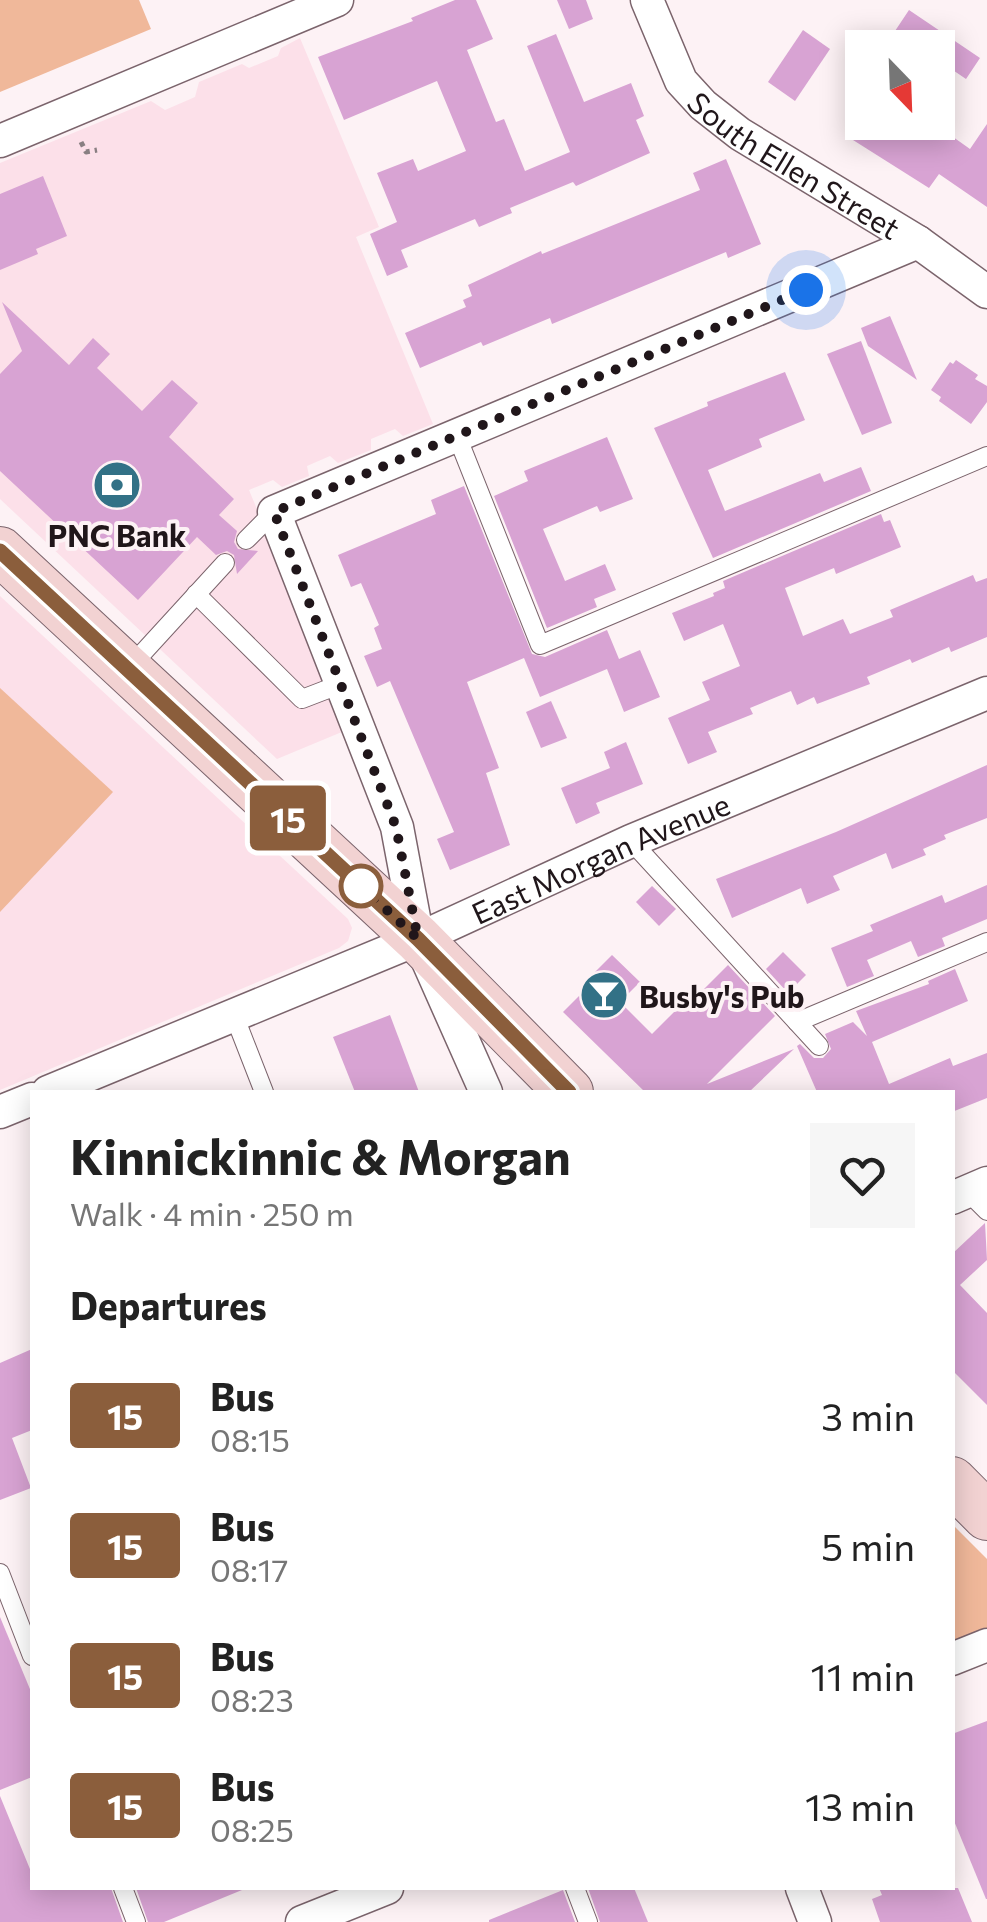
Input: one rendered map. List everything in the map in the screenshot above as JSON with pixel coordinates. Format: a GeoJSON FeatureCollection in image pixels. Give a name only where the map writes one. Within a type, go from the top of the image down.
{"type":"FeatureCollection","features":[{"type":"Feature","properties":{"kind":"main road"},"geometry":{"type":"LineString","coordinates":[[0,551],[418,939],[567,1090]]}},
{"type":"Feature","properties":{"kind":"main road"},"geometry":{"type":"LineString","coordinates":[[955,1484],[987,1516]]}},
{"type":"Feature","properties":{"kind":"street"},"geometry":{"type":"LineString","coordinates":[[0,140],[337,0]]}},
{"type":"Feature","properties":{"kind":"street","name":"South Ellen Street"},"geometry":{"type":"LineString","coordinates":[[648,0],[681,81],[703,105],[740,134],[918,242],[987,292]]}},
{"type":"Feature","properties":{"kind":"street"},"geometry":{"type":"LineString","coordinates":[[485,1090],[418,939],[396,827],[274,512],[918,242]]}},
{"type":"Feature","properties":{"kind":"street","name":"East Morgan Avenue"},"geometry":{"type":"LineString","coordinates":[[53,1090],[418,939],[631,841],[987,692]]}},
{"type":"Feature","properties":{"kind":"street"},"geometry":{"type":"LineString","coordinates":[[0,1112],[30,1100]]}},
{"type":"Feature","properties":{"kind":"street"},"geometry":{"type":"LineString","coordinates":[[955,1658],[987,1645]]}},
{"type":"Feature","properties":{"kind":"street"},"geometry":{"type":"LineString","coordinates":[[302,1922],[384,1890]]}},
{"type":"Feature","properties":{"kind":"street"},"geometry":{"type":"LineString","coordinates":[[803,1890],[815,1922]]}},
{"type":"Feature","properties":{"kind":"lane"},"geometry":{"type":"LineString","coordinates":[[458,436],[540,645],[987,456]]}},
{"type":"Feature","properties":{"kind":"lane"},"geometry":{"type":"LineString","coordinates":[[246,540],[274,512]]}},
{"type":"Feature","properties":{"kind":"lane"},"geometry":{"type":"LineString","coordinates":[[128,670],[225,563]]}},
{"type":"Feature","properties":{"kind":"lane"},"geometry":{"type":"LineString","coordinates":[[196,594],[302,700],[341,684]]}},
{"type":"Feature","properties":{"kind":"lane"},"geometry":{"type":"LineString","coordinates":[[631,841],[819,1046]]}},
{"type":"Feature","properties":{"kind":"lane"},"geometry":{"type":"LineString","coordinates":[[797,1022],[987,942]]}},
{"type":"Feature","properties":{"kind":"lane"},"geometry":{"type":"LineString","coordinates":[[234,1015],[263,1090]]}},
{"type":"Feature","properties":{"kind":"lane"},"geometry":{"type":"LineString","coordinates":[[0,1572],[30,1651]]}},
{"type":"Feature","properties":{"kind":"lane"},"geometry":{"type":"LineString","coordinates":[[124,1890],[136,1922]]}},
{"type":"Feature","properties":{"kind":"lane"},"geometry":{"type":"LineString","coordinates":[[576,1890],[588,1922]]}},
{"type":"Feature","properties":{"kind":"path"},"geometry":{"type":"LineString","coordinates":[[82,142],[86,152],[97,150]]}},
{"type":"Feature","properties":{"kind":"shaded area"},"geometry":{"type":"Polygon","coordinates":[[[0,0],[139,0],[151,29],[0,92],[0,0]]]}},
{"type":"Feature","properties":{"kind":"shaded area"},"geometry":{"type":"Polygon","coordinates":[[[300,38],[379,227],[356,237],[433,424],[403,436],[395,429],[371,439],[371,450],[338,463],[330,456],[307,466],[309,476],[282,487],[273,480],[249,490],[349,729],[277,759],[0,499],[0,163],[151,101],[165,110],[195,97],[199,82],[242,64],[249,68],[278,56],[281,48],[300,38]]]}},
{"type":"Feature","properties":{"kind":"shaded area"},"geometry":{"type":"Polygon","coordinates":[[[0,596],[348,919],[352,928],[348,941],[339,948],[0,1090],[0,596]]]}},
{"type":"Feature","properties":{"kind":"shaded area"},"geometry":{"type":"Polygon","coordinates":[[[0,688],[113,792],[0,912],[0,688]]]}},
{"type":"Feature","properties":{"kind":"shaded area"},"geometry":{"type":"Polygon","coordinates":[[[955,1527],[987,1559],[987,1629],[955,1642],[955,1527]]]}},
{"type":"Feature","properties":{"kind":"building"},"geometry":{"type":"Polygon","coordinates":[[[455,0],[476,0],[493,39],[467,50],[496,122],[504,119],[525,171],[570,152],[527,46],[556,34],[584,102],[631,83],[644,116],[636,120],[650,153],[576,186],[573,182],[510,208],[512,213],[479,227],[475,219],[401,250],[408,267],[387,276],[370,234],[397,222],[377,173],[413,159],[418,171],[466,151],[437,81],[344,120],[318,57],[413,21],[411,18],[455,0]]]}},
{"type":"Feature","properties":{"kind":"building"},"geometry":{"type":"Polygon","coordinates":[[[557,0],[586,0],[593,19],[569,29],[557,0]]]}},
{"type":"Feature","properties":{"kind":"building"},"geometry":{"type":"Polygon","coordinates":[[[909,10],[939,30],[896,30],[909,10]]]}},
{"type":"Feature","properties":{"kind":"building"},"geometry":{"type":"Polygon","coordinates":[[[803,30],[830,49],[795,101],[768,82],[803,30]]]}},
{"type":"Feature","properties":{"kind":"building"},"geometry":{"type":"Polygon","coordinates":[[[955,41],[980,58],[966,79],[955,72],[955,41]]]}},
{"type":"Feature","properties":{"kind":"building"},"geometry":{"type":"Polygon","coordinates":[[[987,124],[987,207],[939,174],[929,188],[853,140],[955,138],[970,149],[987,124]]]}},
{"type":"Feature","properties":{"kind":"building"},"geometry":{"type":"Polygon","coordinates":[[[726,159],[761,244],[728,258],[726,252],[552,324],[550,318],[420,368],[405,333],[466,307],[463,300],[472,296],[468,285],[541,251],[542,254],[700,190],[693,173],[726,159]]]}},
{"type":"Feature","properties":{"kind":"building"},"geometry":{"type":"Polygon","coordinates":[[[43,176],[67,236],[0,270],[0,194],[43,176]]]}},
{"type":"Feature","properties":{"kind":"building","name":"PNC Bank"},"geometry":{"type":"Polygon","coordinates":[[[2,302],[69,365],[93,338],[110,354],[97,368],[142,411],[172,380],[198,403],[169,437],[234,499],[219,515],[237,531],[234,542],[238,549],[258,551],[237,574],[234,555],[227,551],[216,555],[197,537],[138,600],[0,471],[0,374],[22,351],[2,302]]]}},
{"type":"Feature","properties":{"kind":"building"},"geometry":{"type":"Polygon","coordinates":[[[890,316],[917,380],[868,346],[861,328],[890,316]]]}},
{"type":"Feature","properties":{"kind":"building"},"geometry":{"type":"Polygon","coordinates":[[[861,341],[892,423],[862,435],[827,354],[861,341]]]}},
{"type":"Feature","properties":{"kind":"building"},"geometry":{"type":"Polygon","coordinates":[[[956,360],[987,386],[987,402],[971,424],[939,401],[941,397],[931,390],[950,362],[956,360]]]}},
{"type":"Feature","properties":{"kind":"building"},"geometry":{"type":"Polygon","coordinates":[[[785,372],[805,420],[759,439],[762,447],[708,470],[725,511],[820,473],[824,482],[861,467],[871,491],[713,558],[654,428],[708,406],[707,402],[785,372]]]}},
{"type":"Feature","properties":{"kind":"building"},"geometry":{"type":"Polygon","coordinates":[[[607,437],[633,499],[600,512],[597,506],[543,529],[565,581],[605,564],[616,590],[594,599],[597,607],[547,628],[494,496],[528,481],[524,471],[607,437]]]}},
{"type":"Feature","properties":{"kind":"building"},"geometry":{"type":"Polygon","coordinates":[[[464,486],[532,654],[545,657],[607,630],[619,659],[640,650],[660,697],[624,712],[607,669],[540,697],[524,658],[467,682],[499,768],[486,773],[510,845],[450,870],[437,839],[454,832],[390,681],[377,687],[364,656],[382,649],[374,628],[379,625],[361,583],[351,587],[338,555],[436,514],[431,500],[464,486]]]}},
{"type":"Feature","properties":{"kind":"building"},"geometry":{"type":"Polygon","coordinates":[[[881,514],[884,522],[890,520],[901,547],[836,574],[834,568],[785,588],[803,636],[843,619],[850,634],[893,617],[890,610],[973,575],[976,582],[987,578],[987,637],[951,652],[949,647],[912,663],[910,659],[867,677],[870,684],[817,704],[814,697],[797,705],[791,691],[750,708],[753,714],[708,732],[717,752],[688,764],[668,718],[710,700],[702,682],[740,666],[723,624],[684,641],[672,613],[714,596],[713,593],[725,588],[723,581],[881,514]]]}},
{"type":"Feature","properties":{"kind":"building"},"geometry":{"type":"Polygon","coordinates":[[[551,701],[567,738],[541,748],[526,712],[551,701]]]}},
{"type":"Feature","properties":{"kind":"building"},"geometry":{"type":"Polygon","coordinates":[[[626,742],[643,784],[596,803],[600,813],[576,824],[561,788],[610,768],[604,752],[626,742]]]}},
{"type":"Feature","properties":{"kind":"building"},"geometry":{"type":"Polygon","coordinates":[[[987,765],[987,818],[944,835],[946,839],[923,849],[926,855],[892,869],[886,853],[833,876],[840,890],[807,904],[801,888],[732,918],[716,879],[836,832],[987,765]]]}},
{"type":"Feature","properties":{"kind":"building"},"geometry":{"type":"Polygon","coordinates":[[[987,885],[987,919],[942,938],[945,946],[918,957],[911,941],[867,960],[874,976],[847,987],[831,948],[873,931],[870,925],[942,895],[945,903],[987,885]]]}},
{"type":"Feature","properties":{"kind":"building"},"geometry":{"type":"Polygon","coordinates":[[[652,886],[676,909],[659,926],[636,902],[652,886]]]}},
{"type":"Feature","properties":{"kind":"building"},"geometry":{"type":"Polygon","coordinates":[[[783,952],[806,975],[788,993],[766,969],[783,952]]]}},
{"type":"Feature","properties":{"kind":"building"},"geometry":{"type":"Polygon","coordinates":[[[612,955],[640,982],[620,1002],[652,1034],[728,965],[775,1016],[707,1084],[794,1049],[751,1090],[643,1090],[563,1012],[587,988],[583,984],[612,955]]]}},
{"type":"Feature","properties":{"kind":"building"},"geometry":{"type":"Polygon","coordinates":[[[955,969],[968,1001],[872,1042],[889,1084],[950,1058],[953,1066],[987,1053],[987,1098],[955,1111],[955,1090],[816,1090],[797,1046],[800,1044],[814,1058],[823,1058],[831,1049],[825,1034],[853,1022],[867,1036],[856,1011],[929,984],[928,981],[955,969]]]}},
{"type":"Feature","properties":{"kind":"building"},"geometry":{"type":"Polygon","coordinates":[[[390,1015],[418,1090],[354,1090],[333,1037],[390,1015]]]}},
{"type":"Feature","properties":{"kind":"building"},"geometry":{"type":"Polygon","coordinates":[[[985,1223],[987,1260],[960,1285],[987,1313],[987,1405],[955,1373],[955,1251],[985,1223]]]}},
{"type":"Feature","properties":{"kind":"building"},"geometry":{"type":"Polygon","coordinates":[[[30,1350],[30,1431],[12,1438],[30,1488],[0,1500],[0,1363],[30,1350]]]}},
{"type":"Feature","properties":{"kind":"building"},"geometry":{"type":"Polygon","coordinates":[[[0,1617],[30,1689],[30,1778],[0,1790],[0,1617]]]}},
{"type":"Feature","properties":{"kind":"building"},"geometry":{"type":"Polygon","coordinates":[[[987,1721],[987,1899],[955,1823],[955,1733],[987,1721]]]}},
{"type":"Feature","properties":{"kind":"building"},"geometry":{"type":"Polygon","coordinates":[[[0,1796],[30,1869],[30,1890],[112,1890],[123,1922],[0,1922],[0,1796]]]}},
{"type":"Feature","properties":{"kind":"building"},"geometry":{"type":"Polygon","coordinates":[[[958,1888],[972,1922],[880,1922],[872,1899],[882,1895],[880,1890],[958,1888]]]}},
{"type":"Feature","properties":{"kind":"building"},"geometry":{"type":"Polygon","coordinates":[[[137,1890],[242,1890],[164,1922],[148,1922],[137,1890]]]}},
{"type":"Feature","properties":{"kind":"building"},"geometry":{"type":"Polygon","coordinates":[[[563,1890],[575,1922],[489,1922],[489,1920],[563,1890]]]}},
{"type":"Feature","properties":{"kind":"building"},"geometry":{"type":"Polygon","coordinates":[[[589,1890],[635,1890],[648,1922],[600,1922],[589,1890]]]}},
{"type":"Feature","properties":{"kind":"bus line","name":"15"},"geometry":{"type":"LineString","coordinates":[[0,551],[418,939],[567,1090]]}},
{"type":"Feature","properties":{"kind":"place","name":"PNC Bank"},"geometry":{"type":"Point","coordinates":[117,485]}},
{"type":"Feature","properties":{"kind":"place","name":"Busby's Pub"},"geometry":{"type":"Point","coordinates":[604,995]}},
{"type":"Feature","properties":{"kind":"route"},"geometry":{"type":"LineString","coordinates":[[361,886],[418,939],[396,827],[274,512],[806,290]]}}]}
